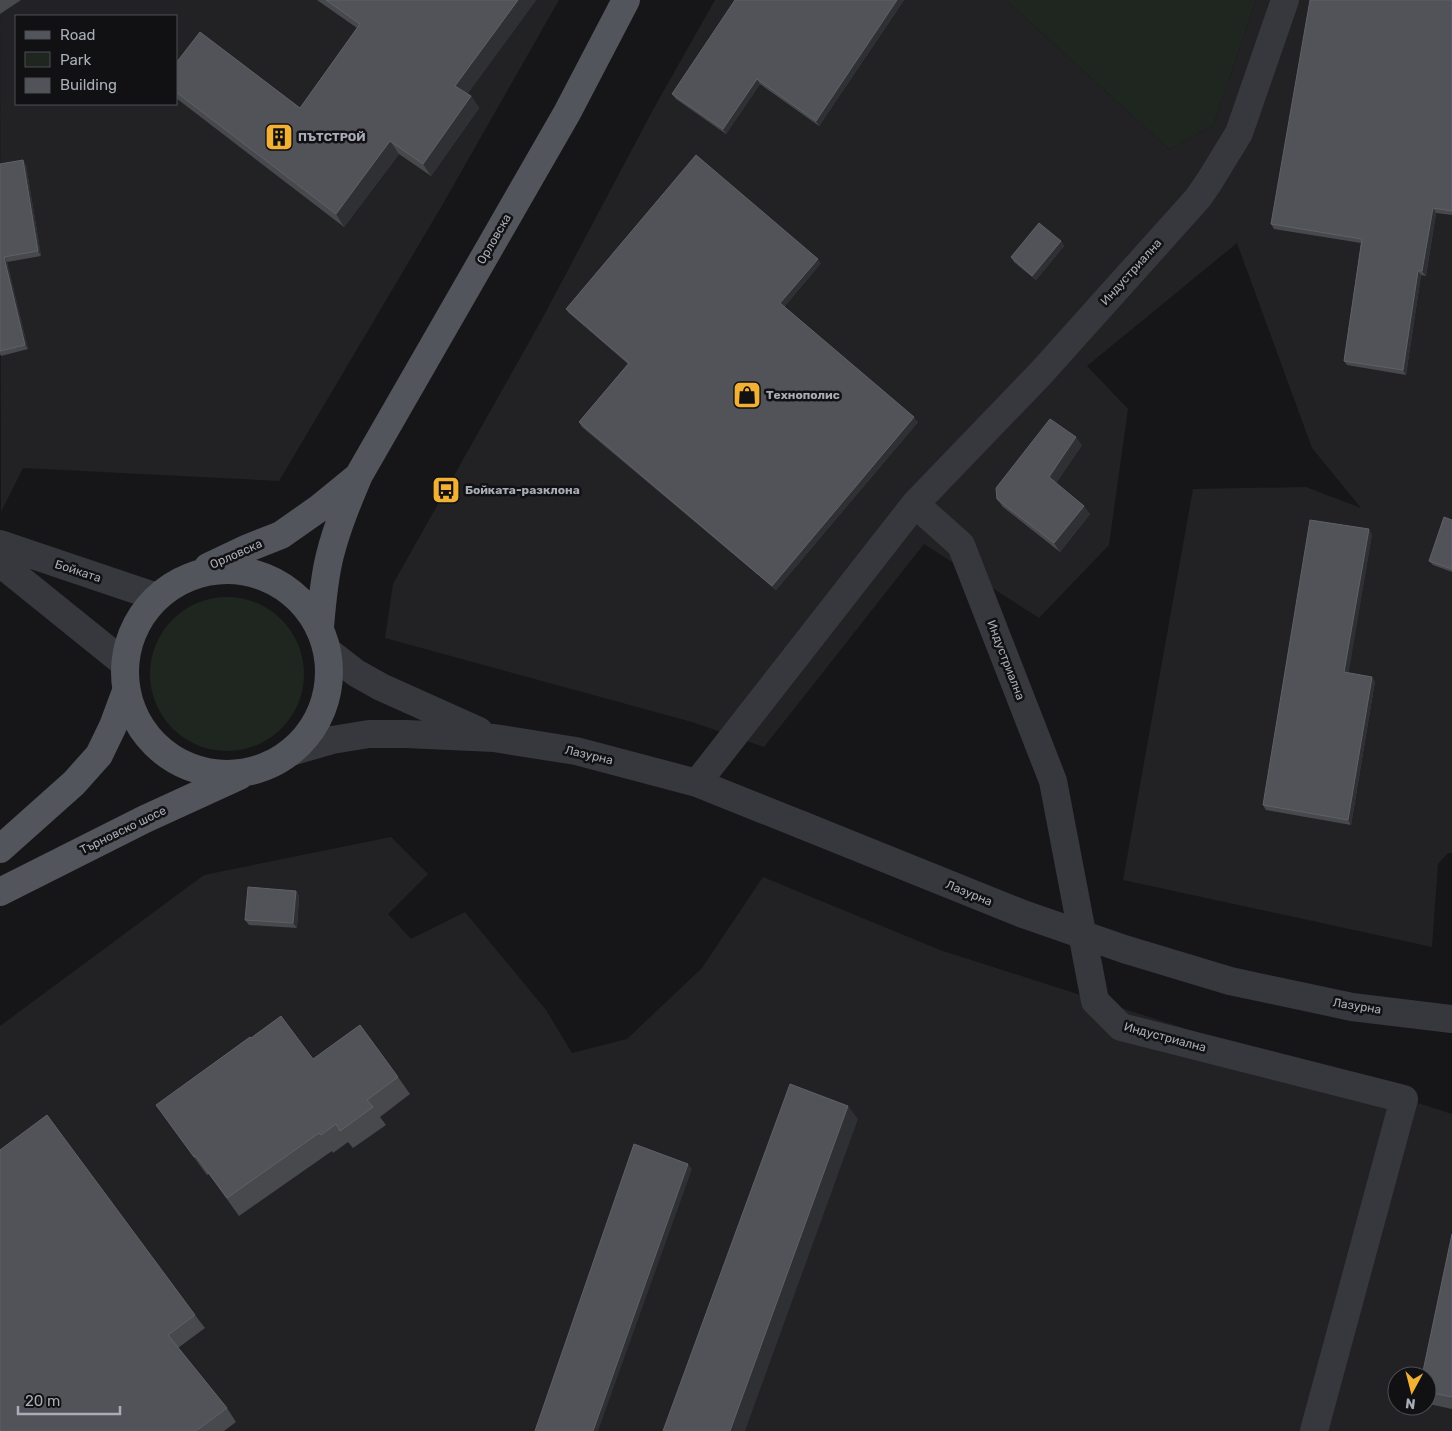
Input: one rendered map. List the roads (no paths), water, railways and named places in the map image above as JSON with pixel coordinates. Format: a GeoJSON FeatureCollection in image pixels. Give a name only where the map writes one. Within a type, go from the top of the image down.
{"type":"FeatureCollection","features":[{"type":"Feature","properties":{"kind":"main road","name":"Орловска"},"geometry":{"type":"LineString","coordinates":[[249,772],[265,768],[280,761],[294,751],[312,731],[325,706],[331,680],[324,640],[323,595],[329,555],[359,475],[567,113],[626,0]]}},
{"type":"Feature","properties":{"kind":"main road","name":"Орловска"},"geometry":{"type":"LineString","coordinates":[[184,578],[281,535],[318,509],[359,475]]}},
{"type":"Feature","properties":{"kind":"main road"},"geometry":{"type":"LineString","coordinates":[[249,772],[216,774],[184,766],[157,747],[137,721],[126,690],[124,663],[130,638],[141,616],[157,597],[184,578],[215,570],[247,571],[277,582],[302,601],[324,640]]}},
{"type":"Feature","properties":{"kind":"main road"},"geometry":{"type":"LineString","coordinates":[[0,849],[74,783],[99,755],[113,726],[126,690]]}},
{"type":"Feature","properties":{"kind":"main road","name":"Търновско шосе"},"geometry":{"type":"LineString","coordinates":[[0,892],[145,819],[249,772]]}},
{"type":"Feature","properties":{"kind":"street","name":"Индустриална"},"geometry":{"type":"LineString","coordinates":[[697,783],[915,504],[1041,373],[1198,198],[1239,133],[1285,0]]}},
{"type":"Feature","properties":{"kind":"street","name":"Индустриална"},"geometry":{"type":"LineString","coordinates":[[915,504],[961,545],[1053,781],[1095,1002],[1121,1027],[1404,1099],[1314,1431]]}},
{"type":"Feature","properties":{"kind":"street","name":"Бойката"},"geometry":{"type":"LineString","coordinates":[[0,544],[157,597]]}},
{"type":"Feature","properties":{"kind":"street"},"geometry":{"type":"LineString","coordinates":[[0,563],[124,663]]}},
{"type":"Feature","properties":{"kind":"street","name":"Лазурна"},"geometry":{"type":"LineString","coordinates":[[324,640],[356,673],[381,687],[494,738]]}},
{"type":"Feature","properties":{"kind":"street","name":"Лазурна"},"geometry":{"type":"LineString","coordinates":[[294,751],[332,740],[369,734],[406,734],[494,738],[576,751],[697,783],[1023,914],[1124,949],[1221,979],[1352,1006],[1452,1019]]}},
{"type":"Feature","properties":{"kind":"place","name":"ПЪТСТРОЙ"},"geometry":{"type":"Point","coordinates":[279,137]}},
{"type":"Feature","properties":{"kind":"place","name":"Технополис"},"geometry":{"type":"Point","coordinates":[747,395]}},
{"type":"Feature","properties":{"kind":"place","name":"Бойката-разклона"},"geometry":{"type":"Point","coordinates":[446,490]}}]}
